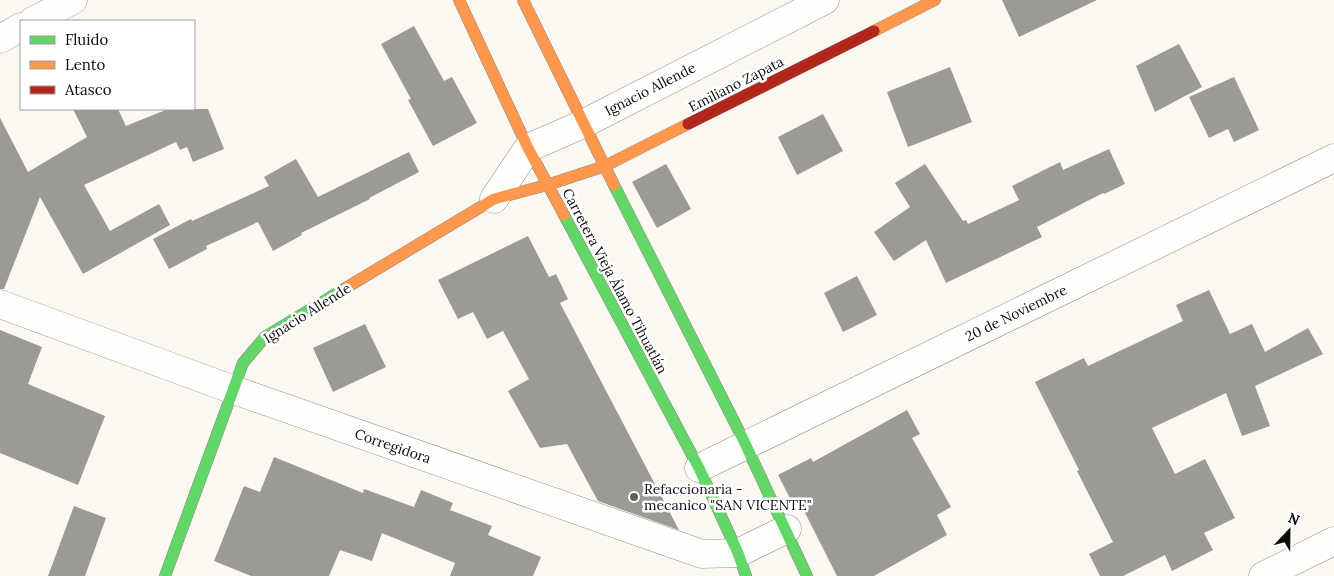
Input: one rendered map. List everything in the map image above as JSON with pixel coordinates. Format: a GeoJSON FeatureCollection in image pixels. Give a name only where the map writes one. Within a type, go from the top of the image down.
{"type":"FeatureCollection","features":[{"type":"Feature","properties":{"kind":"main road","name":"Carretera Vieja Álamo Tihuatlán"},"geometry":{"type":"LineString","coordinates":[[459,0],[528,148],[699,468],[742,564]]}},
{"type":"Feature","properties":{"kind":"main road"},"geometry":{"type":"LineString","coordinates":[[523,0],[583,124],[788,529],[805,576]]}},
{"type":"Feature","properties":{"kind":"main road","name":"Emiliano Zapata"},"geometry":{"type":"LineString","coordinates":[[547,185],[605,166],[935,0]]}},
{"type":"Feature","properties":{"kind":"main road","name":"Ignacio Allende"},"geometry":{"type":"LineString","coordinates":[[165,576],[243,363],[264,336],[494,199],[547,185]]}},
{"type":"Feature","properties":{"kind":"street"},"geometry":{"type":"LineString","coordinates":[[35,20],[72,0]]}},
{"type":"Feature","properties":{"kind":"street","name":"Ignacio Allende"},"geometry":{"type":"LineString","coordinates":[[494,199],[528,148],[583,124],[825,0]]}},
{"type":"Feature","properties":{"kind":"street"},"geometry":{"type":"LineString","coordinates":[[0,39],[20,28]]}},
{"type":"Feature","properties":{"kind":"street","name":"20 de Noviembre"},"geometry":{"type":"LineString","coordinates":[[699,468],[1334,158]]}},
{"type":"Feature","properties":{"kind":"street","name":"Corregidora"},"geometry":{"type":"LineString","coordinates":[[0,304],[234,390],[702,554],[742,564],[788,529]]}},
{"type":"Feature","properties":{"kind":"street"},"geometry":{"type":"LineString","coordinates":[[1263,576],[1334,541]]}},
{"type":"Feature","properties":{"kind":"building"},"geometry":{"type":"Polygon","coordinates":[[[1002,0],[1097,0],[1019,37],[1002,0]]]}},
{"type":"Feature","properties":{"kind":"building"},"geometry":{"type":"Polygon","coordinates":[[[414,26],[444,81],[452,77],[477,123],[433,146],[408,100],[411,99],[381,44],[414,26]]]}},
{"type":"Feature","properties":{"kind":"building"},"geometry":{"type":"Polygon","coordinates":[[[1179,44],[1202,87],[1155,112],[1136,66],[1179,44]]]}},
{"type":"Feature","properties":{"kind":"building"},"geometry":{"type":"Polygon","coordinates":[[[950,67],[972,122],[908,147],[887,92],[950,67]]]}},
{"type":"Feature","properties":{"kind":"building"},"geometry":{"type":"Polygon","coordinates":[[[1234,77],[1259,130],[1234,142],[1228,129],[1209,138],[1189,97],[1234,77]]]}},
{"type":"Feature","properties":{"kind":"building"},"geometry":{"type":"Polygon","coordinates":[[[208,109],[224,149],[193,162],[187,147],[180,150],[176,142],[84,185],[110,231],[159,204],[170,225],[83,274],[40,197],[4,289],[0,289],[0,118],[28,172],[87,137],[74,110],[118,110],[126,126],[166,110],[208,109]]]}},
{"type":"Feature","properties":{"kind":"building"},"geometry":{"type":"Polygon","coordinates":[[[823,114],[843,151],[797,175],[778,137],[823,114]]]}},
{"type":"Feature","properties":{"kind":"building"},"geometry":{"type":"Polygon","coordinates":[[[1109,149],[1125,184],[1103,193],[1037,227],[1042,237],[946,283],[926,240],[894,261],[874,232],[910,207],[895,183],[925,164],[963,221],[966,220],[968,224],[1019,200],[1012,186],[1060,162],[1063,170],[1109,149]]]}},
{"type":"Feature","properties":{"kind":"building"},"geometry":{"type":"Polygon","coordinates":[[[409,152],[419,172],[301,233],[302,235],[273,251],[258,222],[206,246],[207,249],[169,269],[153,239],[191,219],[192,221],[269,186],[264,177],[296,159],[318,197],[409,152]]]}},
{"type":"Feature","properties":{"kind":"building"},"geometry":{"type":"Polygon","coordinates":[[[666,164],[691,209],[657,228],[632,182],[666,164]]]}},
{"type":"Feature","properties":{"kind":"building"},"geometry":{"type":"Polygon","coordinates":[[[528,236],[549,277],[556,274],[568,299],[560,303],[679,530],[598,501],[567,444],[540,448],[508,391],[529,379],[503,331],[487,339],[473,312],[458,319],[438,280],[528,236]]]}},
{"type":"Feature","properties":{"kind":"building"},"geometry":{"type":"Polygon","coordinates":[[[857,276],[877,315],[843,332],[824,293],[857,276]]]}},
{"type":"Feature","properties":{"kind":"building"},"geometry":{"type":"Polygon","coordinates":[[[1209,290],[1230,334],[1252,324],[1265,352],[1308,328],[1323,354],[1255,386],[1270,426],[1242,436],[1226,393],[1152,428],[1175,474],[1205,459],[1235,518],[1204,533],[1213,550],[1172,571],[1165,555],[1123,576],[1100,576],[1089,554],[1113,542],[1035,382],[1084,358],[1088,366],[1183,321],[1176,305],[1209,290]]]}},
{"type":"Feature","properties":{"kind":"building"},"geometry":{"type":"Polygon","coordinates":[[[365,324],[386,367],[333,392],[313,348],[365,324]]]}},
{"type":"Feature","properties":{"kind":"building"},"geometry":{"type":"Polygon","coordinates":[[[0,330],[42,347],[28,384],[105,416],[78,485],[0,453],[0,330]]]}},
{"type":"Feature","properties":{"kind":"building"},"geometry":{"type":"Polygon","coordinates":[[[907,410],[920,434],[912,438],[951,507],[937,515],[947,535],[874,576],[837,576],[798,499],[792,502],[778,475],[811,458],[813,462],[907,410]]]}},
{"type":"Feature","properties":{"kind":"building"},"geometry":{"type":"Polygon","coordinates":[[[274,457],[363,493],[364,489],[414,507],[421,490],[453,503],[450,510],[492,526],[488,535],[541,557],[533,576],[450,576],[455,563],[382,533],[372,561],[340,550],[329,576],[251,576],[214,561],[244,486],[260,492],[274,457]]]}},
{"type":"Feature","properties":{"kind":"building"},"geometry":{"type":"Polygon","coordinates":[[[74,506],[106,518],[85,576],[48,576],[74,506]]]}},
{"type":"Feature","properties":{"kind":"traffic: fast"},"geometry":{"type":"LineString","coordinates":[[614,185],[742,437],[807,576]]}},
{"type":"Feature","properties":{"kind":"traffic: fast"},"geometry":{"type":"LineString","coordinates":[[564,215],[699,468],[738,553],[746,576]]}},
{"type":"Feature","properties":{"kind":"traffic: fast"},"geometry":{"type":"LineString","coordinates":[[165,576],[243,363],[265,337],[344,289]]}},
{"type":"Feature","properties":{"kind":"traffic: slow"},"geometry":{"type":"LineString","coordinates":[[459,0],[528,148],[564,215]]}},
{"type":"Feature","properties":{"kind":"traffic: slow"},"geometry":{"type":"LineString","coordinates":[[523,0],[614,185]]}},
{"type":"Feature","properties":{"kind":"traffic: slow"},"geometry":{"type":"LineString","coordinates":[[874,31],[935,0]]}},
{"type":"Feature","properties":{"kind":"traffic: slow"},"geometry":{"type":"LineString","coordinates":[[344,289],[494,199],[547,185],[605,166],[688,124]]}},
{"type":"Feature","properties":{"kind":"traffic: jam"},"geometry":{"type":"LineString","coordinates":[[688,124],[874,31]]}},
{"type":"Feature","properties":{"kind":"place","name":"Refaccionaria - mecanico \"SAN VICENTE\""},"geometry":{"type":"Point","coordinates":[634,497]}}]}
